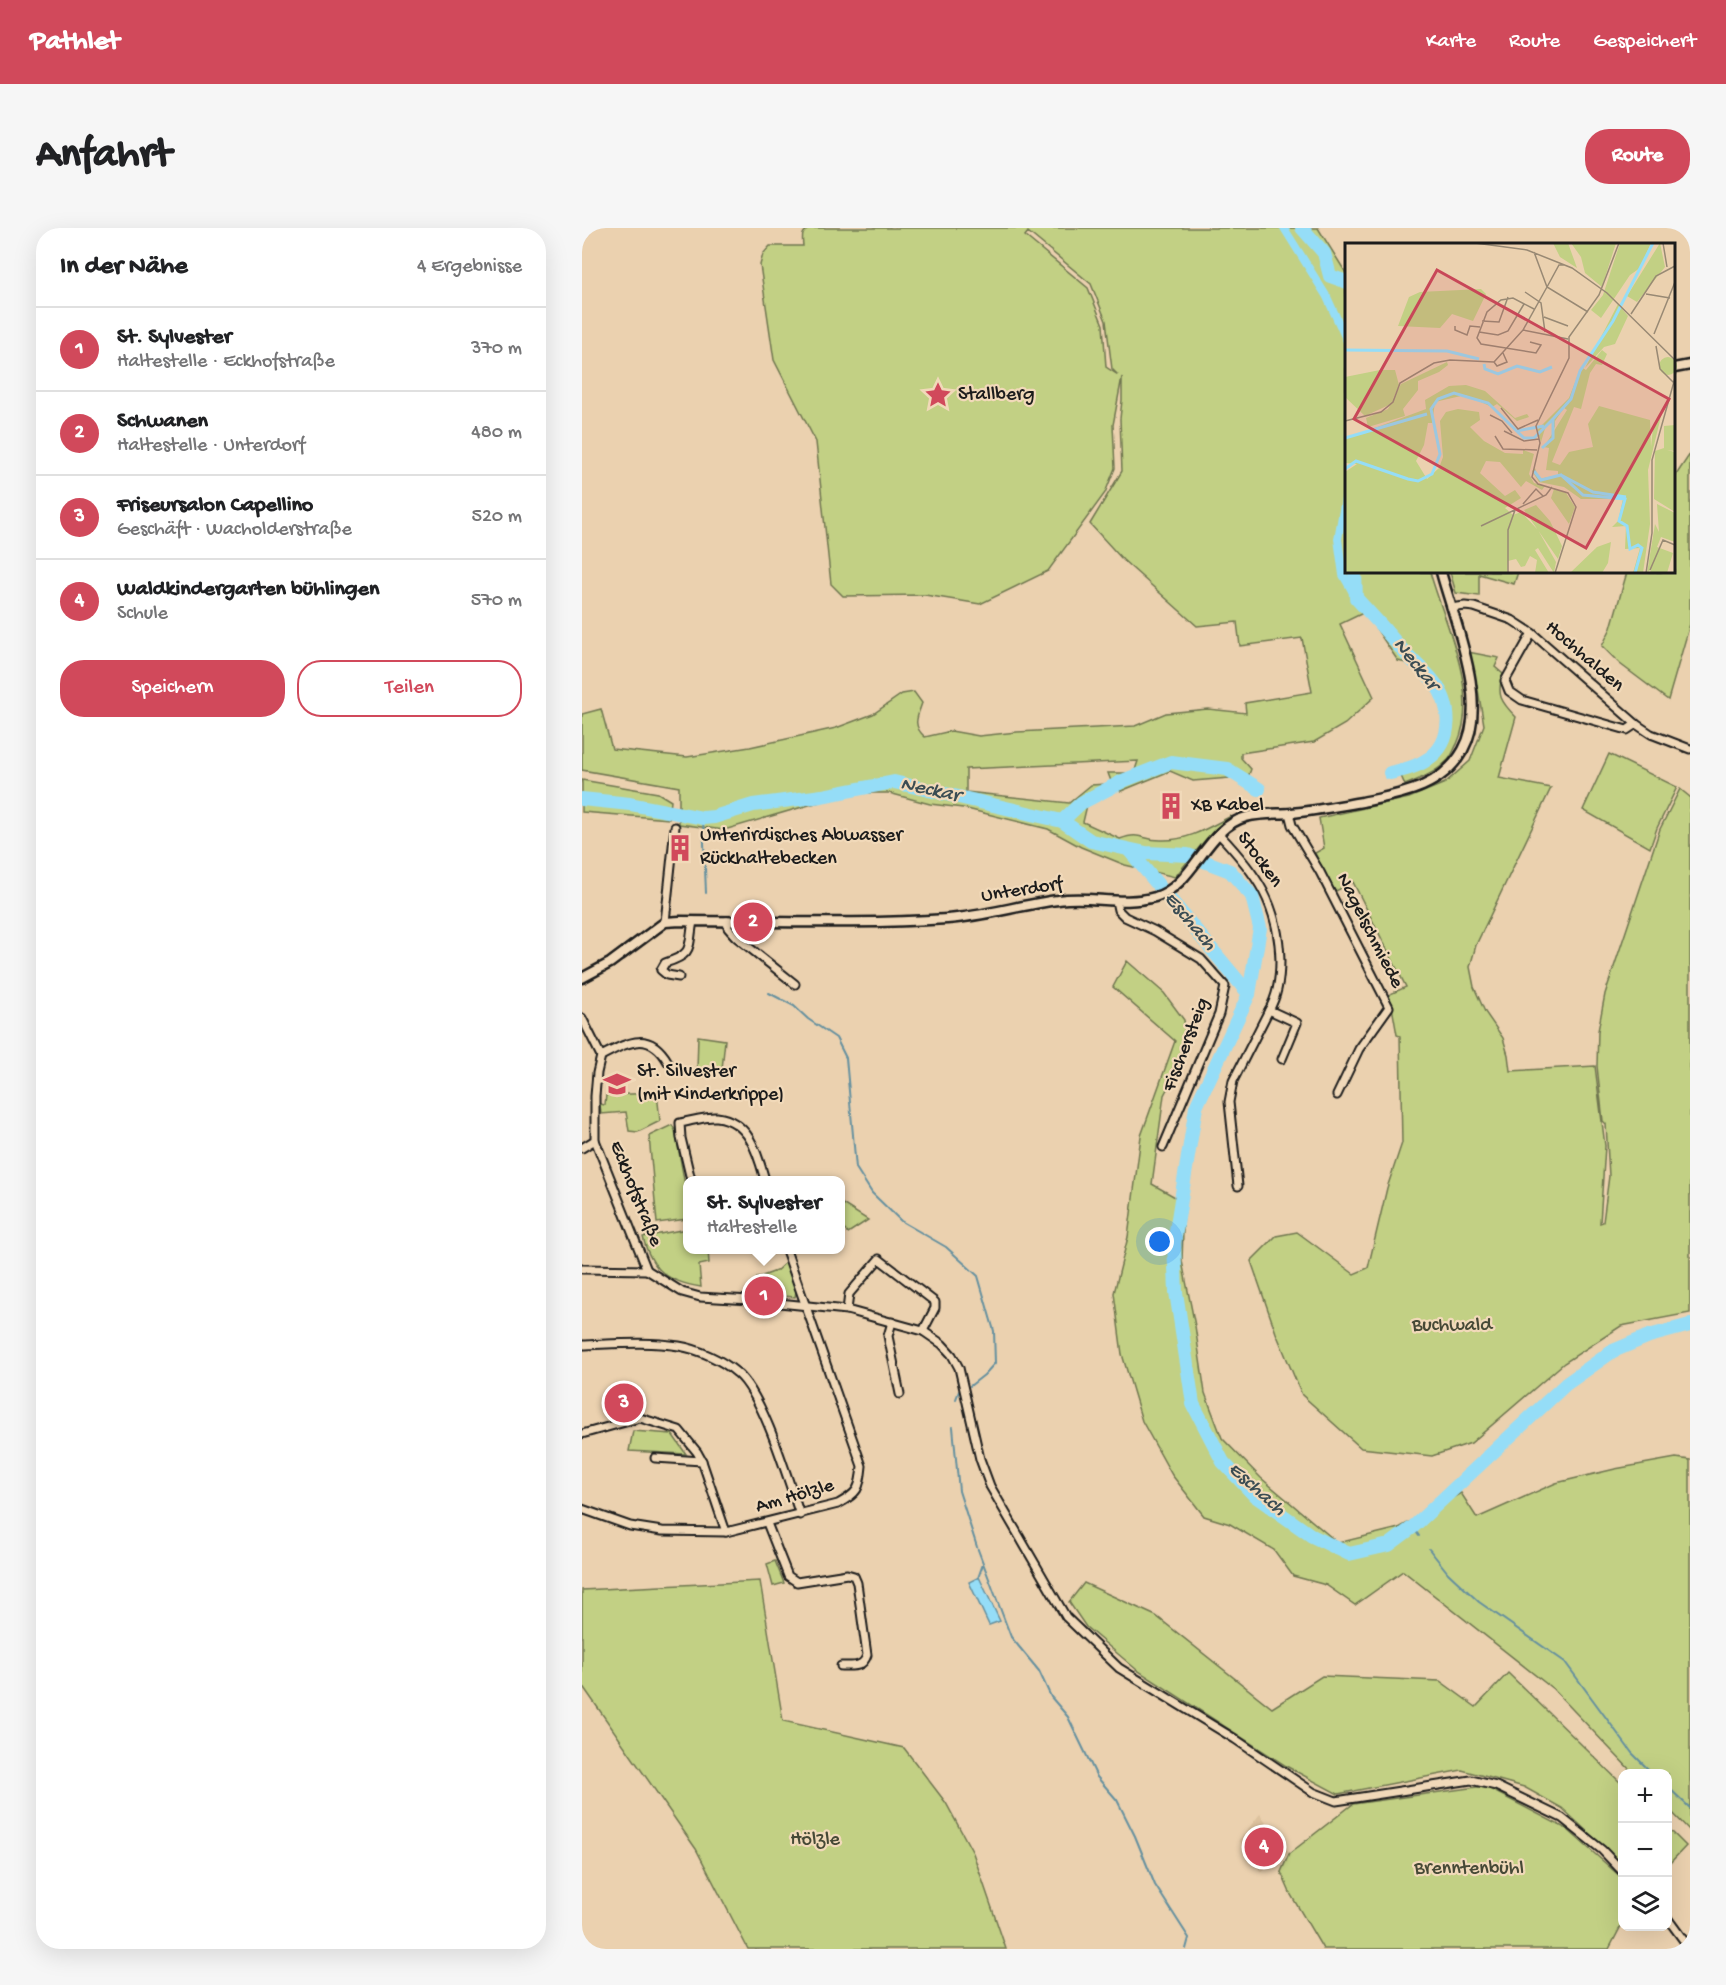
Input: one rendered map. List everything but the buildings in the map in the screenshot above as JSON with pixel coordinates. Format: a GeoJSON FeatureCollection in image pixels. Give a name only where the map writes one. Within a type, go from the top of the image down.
{"type":"FeatureCollection","features":[{"type":"Feature","properties":{"kind":"street"},"geometry":{"type":"LineString","coordinates":[[1675,368],[1690,365]]}},
{"type":"Feature","properties":{"kind":"street","name":"Unterdorf"},"geometry":{"type":"LineString","coordinates":[[665,922],[842,923],[947,919],[988,914],[1060,899],[1138,901],[1167,891],[1193,867],[1220,834],[1241,818],[1260,814],[1324,809],[1425,786],[1443,774],[1463,750],[1473,723],[1474,700],[1465,657],[1440,573]]}},
{"type":"Feature","properties":{"kind":"street","name":"Hochhalden"},"geometry":{"type":"LineString","coordinates":[[1450,608],[1474,607],[1512,620],[1532,633],[1636,724],[1651,734],[1690,749]]}},
{"type":"Feature","properties":{"kind":"street"},"geometry":{"type":"LineString","coordinates":[[1532,633],[1505,681],[1514,696],[1530,704],[1627,730],[1636,724]]}},
{"type":"Feature","properties":{"kind":"street","name":"Nagelschmiede"},"geometry":{"type":"LineString","coordinates":[[1289,813],[1292,825],[1320,872],[1389,1007],[1359,1049],[1337,1095]]}},
{"type":"Feature","properties":{"kind":"street"},"geometry":{"type":"LineString","coordinates":[[582,978],[610,963],[665,922],[675,827]]}},
{"type":"Feature","properties":{"kind":"street","name":"Stocken"},"geometry":{"type":"LineString","coordinates":[[1220,834],[1252,872],[1266,895],[1275,916],[1280,944],[1280,978],[1274,1002],[1233,1081],[1229,1102],[1238,1186]]}},
{"type":"Feature","properties":{"kind":"street","name":"Fischersteig"},"geometry":{"type":"LineString","coordinates":[[1116,901],[1118,910],[1125,917],[1155,931],[1201,959],[1225,986],[1220,1014],[1163,1147]]}},
{"type":"Feature","properties":{"kind":"street"},"geometry":{"type":"LineString","coordinates":[[679,977],[667,975],[661,970],[665,963],[688,953],[693,921]]}},
{"type":"Feature","properties":{"kind":"street"},"geometry":{"type":"LineString","coordinates":[[727,921],[728,928],[736,937],[795,984]]}},
{"type":"Feature","properties":{"kind":"street"},"geometry":{"type":"LineString","coordinates":[[1269,1010],[1297,1023],[1282,1059]]}},
{"type":"Feature","properties":{"kind":"street"},"geometry":{"type":"LineString","coordinates":[[582,1018],[601,1056],[630,1041],[645,1042],[662,1052],[668,1062]]}},
{"type":"Feature","properties":{"kind":"street","name":"Eckhofstraße"},"geometry":{"type":"LineString","coordinates":[[601,1056],[595,1096],[595,1140],[647,1270],[682,1292],[700,1297],[847,1310],[923,1331]]}},
{"type":"Feature","properties":{"kind":"street"},"geometry":{"type":"LineString","coordinates":[[690,1176],[681,1138],[680,1123],[717,1117],[738,1125],[749,1136],[756,1148],[764,1176]]}},
{"type":"Feature","properties":{"kind":"street"},"geometry":{"type":"LineString","coordinates":[[582,1148],[595,1140]]}},
{"type":"Feature","properties":{"kind":"street"},"geometry":{"type":"LineString","coordinates":[[787,1254],[805,1306]]}},
{"type":"Feature","properties":{"kind":"street"},"geometry":{"type":"LineString","coordinates":[[847,1310],[849,1294],[879,1259],[935,1302],[935,1308],[923,1331],[952,1354],[959,1368],[980,1459],[990,1486],[1066,1617],[1119,1668],[1235,1739],[1313,1792],[1336,1801],[1471,1780],[1496,1786],[1562,1818],[1602,1850],[1618,1867]]}},
{"type":"Feature","properties":{"kind":"street"},"geometry":{"type":"LineString","coordinates":[[582,1269],[647,1270]]}},
{"type":"Feature","properties":{"kind":"street","name":"Am Hölzle"},"geometry":{"type":"LineString","coordinates":[[582,1509],[619,1523],[651,1529],[726,1532],[800,1515],[838,1504],[854,1496],[861,1485],[862,1466],[805,1306]]}},
{"type":"Feature","properties":{"kind":"street"},"geometry":{"type":"LineString","coordinates":[[892,1322],[888,1336],[900,1394]]}},
{"type":"Feature","properties":{"kind":"street"},"geometry":{"type":"LineString","coordinates":[[582,1345],[647,1343],[680,1346],[706,1354],[738,1373],[757,1398],[800,1515]]}},
{"type":"Feature","properties":{"kind":"street"},"geometry":{"type":"LineString","coordinates":[[582,1434],[640,1418],[679,1430],[702,1461],[726,1532]]}},
{"type":"Feature","properties":{"kind":"street"},"geometry":{"type":"LineString","coordinates":[[656,1458],[702,1461]]}},
{"type":"Feature","properties":{"kind":"street"},"geometry":{"type":"LineString","coordinates":[[767,1523],[788,1576],[797,1582],[847,1574],[854,1576],[857,1583],[867,1655],[865,1662],[860,1666],[841,1666]]}},
{"type":"Feature","properties":{"kind":"street"},"geometry":{"type":"LineString","coordinates":[[1672,1924],[1690,1949]]}},
{"type":"Feature","properties":{"kind":"shaded area"},"geometry":{"type":"Polygon","coordinates":[[[1260,1814],[1289,1853],[1261,1872],[1239,1840],[1260,1814]]]}},
{"type":"Feature","properties":{"kind":"green space"},"geometry":{"type":"Polygon","coordinates":[[[811,228],[1318,228],[1345,271],[1345,573],[1430,573],[1458,657],[1463,680],[1465,702],[1463,723],[1457,744],[1449,758],[1434,772],[1405,785],[1398,769],[1435,753],[1445,733],[1444,708],[1438,692],[1415,665],[1398,661],[1365,612],[1340,624],[1374,697],[1345,724],[1314,742],[1241,753],[1241,758],[1251,769],[1247,780],[1230,778],[1193,781],[1170,771],[1121,791],[1111,781],[1108,773],[1134,773],[1138,761],[966,769],[966,792],[1069,803],[1091,785],[1106,784],[1112,793],[1087,805],[1083,822],[1120,839],[1137,836],[1171,840],[1197,833],[1231,816],[1206,839],[1175,877],[1125,865],[1081,847],[1048,829],[889,793],[860,793],[816,803],[724,830],[679,824],[679,787],[582,770],[582,714],[601,709],[612,749],[687,757],[750,747],[836,728],[873,714],[902,694],[914,692],[922,703],[917,725],[925,737],[951,731],[979,736],[1135,726],[1166,713],[1208,709],[1246,713],[1245,703],[1312,692],[1302,638],[1240,646],[1237,622],[1197,626],[1123,560],[1090,524],[1122,471],[1120,419],[1122,377],[1113,425],[1115,468],[1105,493],[1048,571],[980,604],[925,595],[843,596],[831,584],[816,442],[774,360],[760,265],[763,254],[770,246],[803,246],[805,231],[811,228]],[[1028,232],[1025,236],[1088,288],[1103,325],[1106,367],[1118,375],[1112,369],[1106,321],[1091,284],[1028,232]]]}},
{"type":"Feature","properties":{"kind":"green space"},"geometry":{"type":"Polygon","coordinates":[[[1690,454],[1690,624],[1668,700],[1620,664],[1602,646],[1611,628],[1627,573],[1675,573],[1675,476],[1690,454]]]}},
{"type":"Feature","properties":{"kind":"green space"},"geometry":{"type":"Polygon","coordinates":[[[1450,573],[1518,573],[1514,584],[1479,574],[1479,596],[1456,593],[1450,573]]]}},
{"type":"Feature","properties":{"kind":"green space","name":"Buchwald"},"geometry":{"type":"Polygon","coordinates":[[[1468,652],[1499,658],[1495,667],[1503,674],[1500,687],[1501,698],[1516,717],[1499,778],[1551,788],[1476,945],[1470,967],[1474,987],[1485,1012],[1503,1038],[1510,1071],[1595,1066],[1605,1146],[1600,1223],[1603,1222],[1609,1176],[1606,1124],[1603,1121],[1597,1066],[1598,1031],[1605,994],[1660,829],[1680,789],[1690,797],[1690,1313],[1621,1326],[1564,1363],[1471,1443],[1432,1456],[1361,1448],[1302,1395],[1276,1333],[1251,1261],[1276,1236],[1297,1232],[1354,1274],[1368,1268],[1387,1188],[1402,1143],[1400,1036],[1397,1035],[1392,1007],[1386,996],[1406,987],[1353,882],[1334,892],[1315,853],[1324,848],[1319,818],[1409,798],[1445,783],[1470,761],[1484,725],[1468,652]]]}},
{"type":"Feature","properties":{"kind":"green space"},"geometry":{"type":"Polygon","coordinates":[[[1609,754],[1677,787],[1650,848],[1583,810],[1609,754]]]}},
{"type":"Feature","properties":{"kind":"green space"},"geometry":{"type":"Polygon","coordinates":[[[582,780],[658,793],[671,801],[669,819],[582,812],[582,780]]]}},
{"type":"Feature","properties":{"kind":"green space"},"geometry":{"type":"Polygon","coordinates":[[[1127,961],[1164,993],[1184,1020],[1187,1051],[1164,1095],[1152,1184],[1184,1202],[1182,1261],[1205,1393],[1222,1438],[1261,1478],[1338,1543],[1399,1528],[1461,1493],[1477,1518],[1556,1483],[1676,1458],[1690,1460],[1690,1831],[1672,1812],[1672,1769],[1629,1769],[1553,1689],[1403,1571],[1355,1605],[1326,1585],[1293,1576],[1274,1550],[1230,1524],[1204,1516],[1172,1475],[1142,1421],[1122,1354],[1114,1293],[1128,1237],[1141,1136],[1175,1041],[1113,987],[1127,961]]]}},
{"type":"Feature","properties":{"kind":"green space"},"geometry":{"type":"Polygon","coordinates":[[[698,1036],[725,1040],[722,1069],[697,1071],[698,1036]]]}},
{"type":"Feature","properties":{"kind":"green space"},"geometry":{"type":"Polygon","coordinates":[[[657,1093],[660,1121],[638,1132],[629,1131],[626,1112],[601,1114],[600,1104],[605,1105],[606,1095],[657,1093]]]}},
{"type":"Feature","properties":{"kind":"green space"},"geometry":{"type":"Polygon","coordinates":[[[672,1125],[675,1130],[683,1176],[683,1220],[657,1223],[649,1136],[672,1125]]]}},
{"type":"Feature","properties":{"kind":"green space"},"geometry":{"type":"Polygon","coordinates":[[[845,1206],[868,1220],[848,1233],[845,1230],[845,1206]]]}},
{"type":"Feature","properties":{"kind":"green space"},"geometry":{"type":"Polygon","coordinates":[[[683,1230],[683,1254],[708,1254],[709,1263],[699,1265],[701,1287],[670,1278],[656,1266],[643,1237],[683,1230]]]}},
{"type":"Feature","properties":{"kind":"green space"},"geometry":{"type":"Polygon","coordinates":[[[786,1262],[796,1291],[795,1297],[758,1294],[757,1278],[776,1271],[786,1262]]]}},
{"type":"Feature","properties":{"kind":"green space"},"geometry":{"type":"Polygon","coordinates":[[[633,1431],[672,1434],[686,1454],[629,1451],[633,1431]]]}},
{"type":"Feature","properties":{"kind":"green space"},"geometry":{"type":"Polygon","coordinates":[[[775,1561],[784,1583],[773,1586],[767,1564],[775,1561]]]}},
{"type":"Feature","properties":{"kind":"green space","name":"Hölzle"},"geometry":{"type":"Polygon","coordinates":[[[760,1581],[783,1721],[904,1748],[946,1803],[973,1853],[1006,1949],[748,1949],[696,1849],[582,1685],[582,1590],[760,1581]]]}},
{"type":"Feature","properties":{"kind":"green space"},"geometry":{"type":"Polygon","coordinates":[[[1084,1583],[1156,1616],[1272,1708],[1322,1676],[1440,1681],[1476,1707],[1508,1673],[1618,1780],[1618,1860],[1562,1808],[1524,1787],[1462,1770],[1338,1794],[1286,1766],[1137,1670],[1086,1627],[1069,1602],[1084,1583]]]}},
{"type":"Feature","properties":{"kind":"green space","name":"Brenntenbühl"},"geometry":{"type":"Polygon","coordinates":[[[1484,1786],[1567,1829],[1618,1874],[1618,1931],[1609,1949],[1323,1949],[1291,1895],[1281,1872],[1289,1854],[1353,1804],[1484,1786]]]}},
{"type":"Feature","properties":{"kind":"green space"},"geometry":{"type":"Polygon","coordinates":[[[1672,1832],[1686,1846],[1672,1861],[1672,1832]]]}},
{"type":"Feature","properties":{"kind":"water"},"geometry":{"type":"Polygon","coordinates":[[[979,1577],[1000,1621],[989,1625],[969,1582],[979,1577]]]}},
{"type":"Feature","properties":{"kind":"waterway"},"geometry":{"type":"LineString","coordinates":[[1284,228],[1327,297],[1345,337]]}},
{"type":"Feature","properties":{"kind":"waterway","name":"Neckar"},"geometry":{"type":"LineString","coordinates":[[1302,228],[1324,253],[1330,276],[1345,281]]}},
{"type":"Feature","properties":{"kind":"waterway"},"geometry":{"type":"LineString","coordinates":[[1345,499],[1338,539],[1343,575],[1356,598]]}},
{"type":"Feature","properties":{"kind":"waterway","name":"Neckar"},"geometry":{"type":"LineString","coordinates":[[1355,573],[1356,598],[1405,653],[1431,678],[1440,691],[1447,712],[1446,733],[1436,752],[1419,764],[1390,773]]}},
{"type":"Feature","properties":{"kind":"waterway","name":"Neckar"},"geometry":{"type":"LineString","coordinates":[[582,799],[630,804],[703,818],[714,817],[753,805],[822,796],[894,782],[1062,821],[1081,803],[1125,780],[1171,762],[1227,769],[1259,789]]}},
{"type":"Feature","properties":{"kind":"waterway"},"geometry":{"type":"LineString","coordinates":[[703,818],[706,893]]}},
{"type":"Feature","properties":{"kind":"waterway","name":"Eschach"},"geometry":{"type":"LineString","coordinates":[[1062,821],[1091,841],[1146,853],[1188,855],[1230,871],[1252,896],[1260,928],[1249,994],[1196,1107],[1174,1243],[1176,1292],[1193,1404],[1223,1462],[1254,1495],[1312,1536],[1349,1554],[1389,1545],[1413,1527],[1566,1384],[1613,1351],[1649,1336],[1690,1325]]}},
{"type":"Feature","properties":{"kind":"waterway","name":"Eschach"},"geometry":{"type":"LineString","coordinates":[[1129,850],[1249,994]]}},
{"type":"Feature","properties":{"kind":"waterway"},"geometry":{"type":"LineString","coordinates":[[769,993],[794,1006],[808,1019],[836,1038],[846,1058],[856,1168],[872,1193],[901,1221],[946,1247],[978,1276],[994,1331],[995,1363],[970,1386]]}},
{"type":"Feature","properties":{"kind":"waterway"},"geometry":{"type":"LineString","coordinates":[[956,1399],[959,1391]]}},
{"type":"Feature","properties":{"kind":"waterway"},"geometry":{"type":"LineString","coordinates":[[953,1427],[959,1491],[977,1547],[1011,1637],[1039,1671],[1051,1697],[1068,1717],[1097,1777],[1117,1800],[1155,1885],[1189,1938],[1186,1949]]}},
{"type":"Feature","properties":{"kind":"waterway"},"geometry":{"type":"LineString","coordinates":[[1413,1527],[1419,1536]]}},
{"type":"Feature","properties":{"kind":"waterway"},"geometry":{"type":"LineString","coordinates":[[1429,1549],[1448,1573],[1479,1602],[1565,1662],[1632,1753],[1648,1769]]}},
{"type":"Feature","properties":{"kind":"waterway"},"geometry":{"type":"LineString","coordinates":[[978,1578],[983,1564]]}},
{"type":"Feature","properties":{"kind":"waterway"},"geometry":{"type":"LineString","coordinates":[[1672,1791],[1690,1808]]}},
{"type":"Feature","properties":{"kind":"place","name":"Stallberg"},"geometry":{"type":"Point","coordinates":[938,395]}},
{"type":"Feature","properties":{"kind":"place","name":"XB Kabel"},"geometry":{"type":"Point","coordinates":[1171,806]}},
{"type":"Feature","properties":{"kind":"place","name":"Unterirdisches Abwasser Rückhaltebecken"},"geometry":{"type":"Point","coordinates":[680,848]}},
{"type":"Feature","properties":{"kind":"place","name":"Schwanen"},"geometry":{"type":"Point","coordinates":[753,922]}},
{"type":"Feature","properties":{"kind":"place","name":"St. Silvester (mit Kinderkrippe)"},"geometry":{"type":"Point","coordinates":[617,1084]}},
{"type":"Feature","properties":{"kind":"place","name":"St. Sylvester"},"geometry":{"type":"Point","coordinates":[764,1296]}},
{"type":"Feature","properties":{"kind":"place","name":"Friseursalon Capellino"},"geometry":{"type":"Point","coordinates":[624,1403]}},
{"type":"Feature","properties":{"kind":"place","name":"Waldkindergarten bühlingen"},"geometry":{"type":"Point","coordinates":[1264,1847]}}]}
